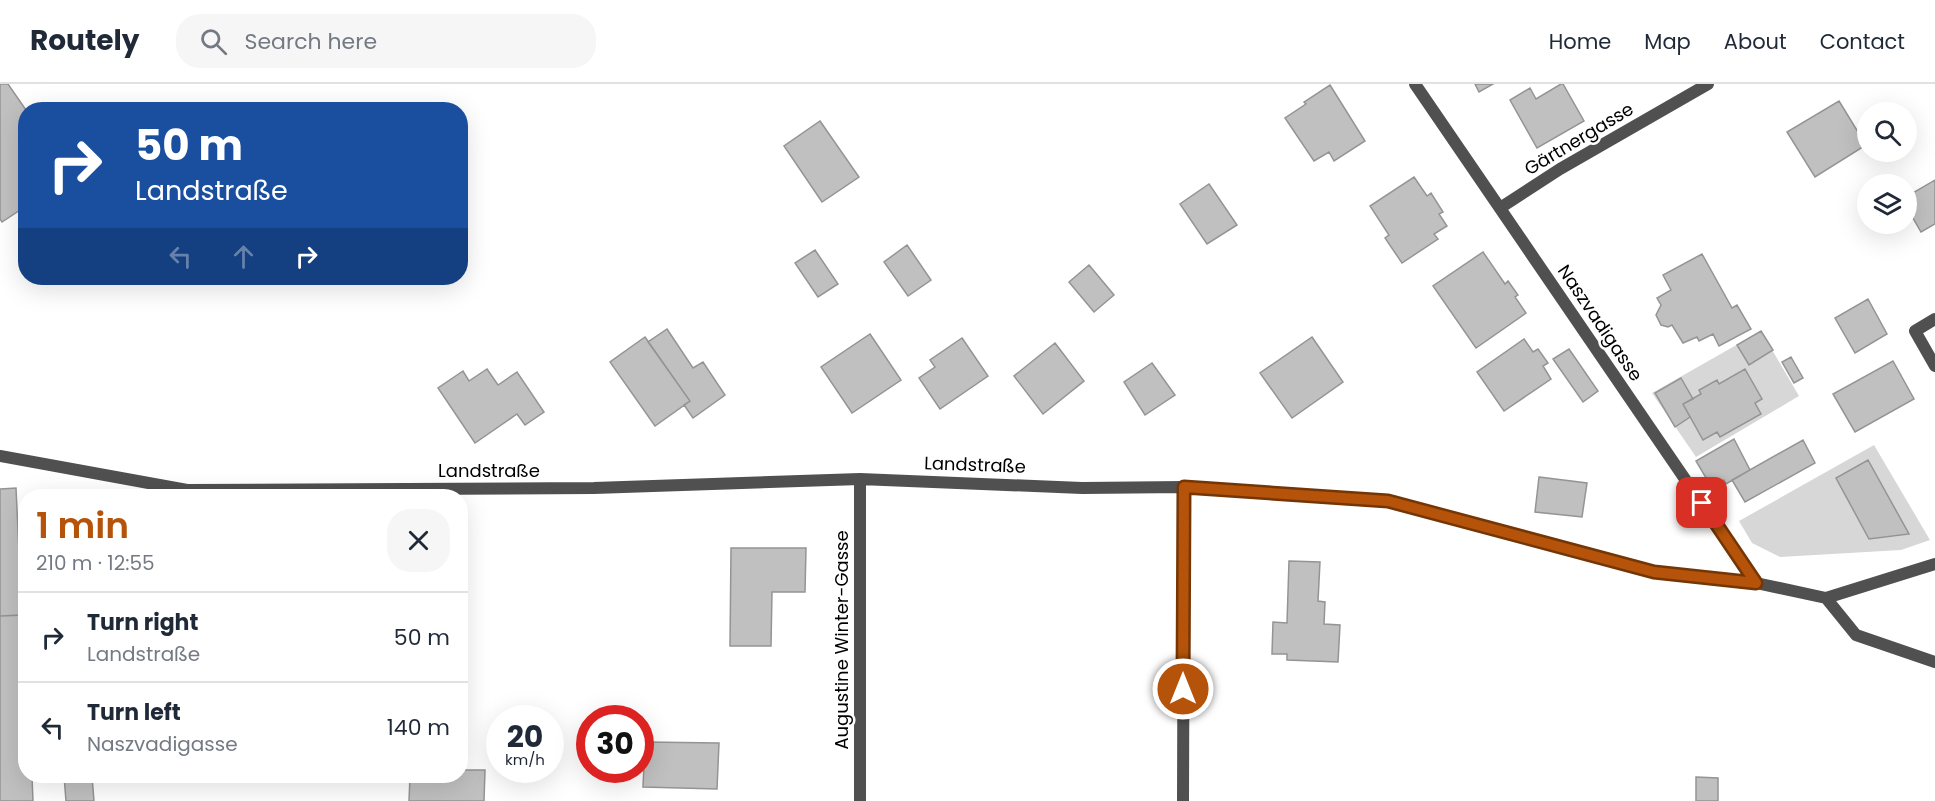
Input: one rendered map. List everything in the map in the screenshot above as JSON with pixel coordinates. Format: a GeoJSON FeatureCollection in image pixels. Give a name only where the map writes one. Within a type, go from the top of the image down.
{"type":"FeatureCollection","features":[{"type":"Feature","properties":{"kind":"street","name":"Naszvadigasse"},"geometry":{"type":"LineString","coordinates":[[1415,84],[1756,583]]}},
{"type":"Feature","properties":{"kind":"street","name":"Gärtnergasse"},"geometry":{"type":"LineString","coordinates":[[1500,208],[1560,169],[1708,84]]}},
{"type":"Feature","properties":{"kind":"street"},"geometry":{"type":"LineString","coordinates":[[1935,319],[1915,331],[1935,366]]}},
{"type":"Feature","properties":{"kind":"street","name":"Landstraße"},"geometry":{"type":"LineString","coordinates":[[0,456],[182,489]]}},
{"type":"Feature","properties":{"kind":"street","name":"Landstraße"},"geometry":{"type":"LineString","coordinates":[[390,489],[594,488],[860,479],[1082,488],[1184,487],[1388,501],[1654,572],[1756,583],[1826,598],[1935,564]]}},
{"type":"Feature","properties":{"kind":"street","name":"Augustine Winter-Gasse"},"geometry":{"type":"LineString","coordinates":[[860,479],[860,801]]}},
{"type":"Feature","properties":{"kind":"street"},"geometry":{"type":"LineString","coordinates":[[1183,801],[1184,487]]}},
{"type":"Feature","properties":{"kind":"street"},"geometry":{"type":"LineString","coordinates":[[1826,598],[1856,635],[1935,662]]}},
{"type":"Feature","properties":{"kind":"shaded area"},"geometry":{"type":"Polygon","coordinates":[[[1761,331],[1799,396],[1696,457],[1652,393],[1761,331]]]}},
{"type":"Feature","properties":{"kind":"shaded area"},"geometry":{"type":"Polygon","coordinates":[[[1874,445],[1930,540],[1901,550],[1780,557],[1752,543],[1739,521],[1874,445]]]}},
{"type":"Feature","properties":{"kind":"building"},"geometry":{"type":"Polygon","coordinates":[[[0,84],[8,84],[20,102],[18,102],[18,211],[2,222],[0,219],[0,84]]]}},
{"type":"Feature","properties":{"kind":"building"},"geometry":{"type":"Polygon","coordinates":[[[1475,84],[1493,84],[1479,92],[1475,84]]]}},
{"type":"Feature","properties":{"kind":"building"},"geometry":{"type":"Polygon","coordinates":[[[1561,84],[1584,121],[1537,148],[1510,100],[1530,88],[1536,99],[1561,84]]]}},
{"type":"Feature","properties":{"kind":"building"},"geometry":{"type":"Polygon","coordinates":[[[1330,85],[1365,141],[1334,161],[1329,152],[1314,161],[1285,118],[1330,85]]]}},
{"type":"Feature","properties":{"kind":"building"},"geometry":{"type":"Polygon","coordinates":[[[1839,101],[1857,130],[1857,151],[1815,177],[1787,132],[1839,101]]]}},
{"type":"Feature","properties":{"kind":"building"},"geometry":{"type":"Polygon","coordinates":[[[820,121],[859,177],[822,202],[784,146],[820,121]]]}},
{"type":"Feature","properties":{"kind":"building"},"geometry":{"type":"Polygon","coordinates":[[[1414,177],[1427,196],[1431,193],[1443,212],[1439,214],[1447,226],[1434,234],[1438,239],[1402,263],[1385,238],[1389,235],[1370,206],[1414,177]]]}},
{"type":"Feature","properties":{"kind":"building"},"geometry":{"type":"Polygon","coordinates":[[[1935,180],[1935,224],[1921,232],[1917,225],[1917,191],[1935,180]]]}},
{"type":"Feature","properties":{"kind":"building"},"geometry":{"type":"Polygon","coordinates":[[[1209,184],[1237,225],[1207,244],[1180,204],[1209,184]]]}},
{"type":"Feature","properties":{"kind":"building"},"geometry":{"type":"Polygon","coordinates":[[[907,245],[931,280],[908,296],[884,262],[907,245]]]}},
{"type":"Feature","properties":{"kind":"building"},"geometry":{"type":"Polygon","coordinates":[[[815,250],[838,284],[818,297],[795,263],[815,250]]]}},
{"type":"Feature","properties":{"kind":"building"},"geometry":{"type":"Polygon","coordinates":[[[1483,252],[1505,284],[1508,281],[1518,295],[1515,297],[1526,313],[1476,348],[1433,286],[1483,252]]]}},
{"type":"Feature","properties":{"kind":"building"},"geometry":{"type":"Polygon","coordinates":[[[1702,254],[1732,308],[1737,305],[1751,329],[1719,346],[1713,334],[1699,341],[1697,337],[1683,343],[1672,325],[1668,327],[1661,325],[1656,315],[1661,305],[1657,298],[1671,290],[1663,275],[1702,254]]]}},
{"type":"Feature","properties":{"kind":"building"},"geometry":{"type":"Polygon","coordinates":[[[1089,265],[1114,295],[1094,312],[1069,282],[1089,265]]]}},
{"type":"Feature","properties":{"kind":"building"},"geometry":{"type":"Polygon","coordinates":[[[1868,299],[1887,334],[1855,353],[1835,318],[1868,299]]]}},
{"type":"Feature","properties":{"kind":"building"},"geometry":{"type":"Polygon","coordinates":[[[667,329],[693,368],[703,362],[725,395],[693,418],[684,405],[690,401],[648,342],[667,329]]]}},
{"type":"Feature","properties":{"kind":"building"},"geometry":{"type":"Polygon","coordinates":[[[1761,331],[1773,350],[1749,365],[1737,345],[1761,331]]]}},
{"type":"Feature","properties":{"kind":"building"},"geometry":{"type":"Polygon","coordinates":[[[870,334],[901,380],[852,413],[821,367],[870,334]]]}},
{"type":"Feature","properties":{"kind":"building"},"geometry":{"type":"Polygon","coordinates":[[[645,337],[690,401],[655,426],[610,362],[645,337]]]}},
{"type":"Feature","properties":{"kind":"building"},"geometry":{"type":"Polygon","coordinates":[[[1312,337],[1343,382],[1292,418],[1260,373],[1312,337]]]}},
{"type":"Feature","properties":{"kind":"building"},"geometry":{"type":"Polygon","coordinates":[[[962,338],[988,376],[940,409],[919,378],[935,367],[930,360],[962,338]]]}},
{"type":"Feature","properties":{"kind":"building"},"geometry":{"type":"Polygon","coordinates":[[[1524,339],[1533,352],[1538,349],[1548,363],[1543,366],[1551,379],[1504,411],[1477,372],[1524,339]]]}},
{"type":"Feature","properties":{"kind":"building"},"geometry":{"type":"Polygon","coordinates":[[[1055,343],[1084,381],[1043,414],[1014,376],[1055,343]]]}},
{"type":"Feature","properties":{"kind":"building"},"geometry":{"type":"Polygon","coordinates":[[[1569,349],[1598,391],[1583,402],[1553,359],[1569,349]]]}},
{"type":"Feature","properties":{"kind":"building"},"geometry":{"type":"Polygon","coordinates":[[[1791,357],[1803,378],[1794,383],[1782,362],[1791,357]]]}},
{"type":"Feature","properties":{"kind":"building"},"geometry":{"type":"Polygon","coordinates":[[[1893,361],[1914,399],[1855,432],[1833,394],[1893,361]]]}},
{"type":"Feature","properties":{"kind":"building"},"geometry":{"type":"Polygon","coordinates":[[[1152,363],[1175,395],[1145,415],[1124,382],[1152,363]]]}},
{"type":"Feature","properties":{"kind":"building"},"geometry":{"type":"Polygon","coordinates":[[[487,369],[498,385],[517,372],[544,412],[525,425],[517,414],[475,443],[438,388],[463,371],[469,381],[487,369]]]}},
{"type":"Feature","properties":{"kind":"building"},"geometry":{"type":"Polygon","coordinates":[[[1745,369],[1762,399],[1755,403],[1761,414],[1720,437],[1717,432],[1703,440],[1683,404],[1701,394],[1699,390],[1717,380],[1719,384],[1745,369]]]}},
{"type":"Feature","properties":{"kind":"building"},"geometry":{"type":"Polygon","coordinates":[[[1681,378],[1693,399],[1683,404],[1690,417],[1675,427],[1655,393],[1681,378]]]}},
{"type":"Feature","properties":{"kind":"building"},"geometry":{"type":"Polygon","coordinates":[[[1734,439],[1750,470],[1726,484],[1724,480],[1712,488],[1696,461],[1734,439]]]}},
{"type":"Feature","properties":{"kind":"building"},"geometry":{"type":"Polygon","coordinates":[[[1803,440],[1815,463],[1745,502],[1732,480],[1803,440]]]}},
{"type":"Feature","properties":{"kind":"building"},"geometry":{"type":"Polygon","coordinates":[[[1868,460],[1909,534],[1869,539],[1836,478],[1868,460]]]}},
{"type":"Feature","properties":{"kind":"building"},"geometry":{"type":"Polygon","coordinates":[[[1539,477],[1587,483],[1582,517],[1535,512],[1539,477]]]}},
{"type":"Feature","properties":{"kind":"building"},"geometry":{"type":"Polygon","coordinates":[[[16,488],[18,615],[0,616],[0,489],[16,488]]]}},
{"type":"Feature","properties":{"kind":"building"},"geometry":{"type":"Polygon","coordinates":[[[731,548],[806,548],[805,592],[772,592],[771,646],[730,646],[731,548]]]}},
{"type":"Feature","properties":{"kind":"building"},"geometry":{"type":"Polygon","coordinates":[[[1289,561],[1320,562],[1318,601],[1325,602],[1324,624],[1340,625],[1338,662],[1287,660],[1287,654],[1272,654],[1273,622],[1287,623],[1289,561]]]}},
{"type":"Feature","properties":{"kind":"building"},"geometry":{"type":"Polygon","coordinates":[[[18,615],[18,783],[32,783],[33,801],[0,801],[0,616],[18,615]]]}},
{"type":"Feature","properties":{"kind":"building"},"geometry":{"type":"Polygon","coordinates":[[[654,742],[719,743],[717,789],[643,787],[643,783],[654,783],[654,742]]]}},
{"type":"Feature","properties":{"kind":"building"},"geometry":{"type":"Polygon","coordinates":[[[468,770],[485,770],[484,801],[409,801],[410,783],[468,783],[468,770]]]}},
{"type":"Feature","properties":{"kind":"building"},"geometry":{"type":"Polygon","coordinates":[[[1696,777],[1718,778],[1718,801],[1696,801],[1696,777]]]}},
{"type":"Feature","properties":{"kind":"building"},"geometry":{"type":"Polygon","coordinates":[[[65,783],[93,783],[94,801],[66,801],[65,783]]]}},
{"type":"Feature","properties":{"kind":"route"},"geometry":{"type":"LineString","coordinates":[[1183,689],[1184,487],[1388,501],[1654,572],[1756,583],[1702,503]]}}]}
